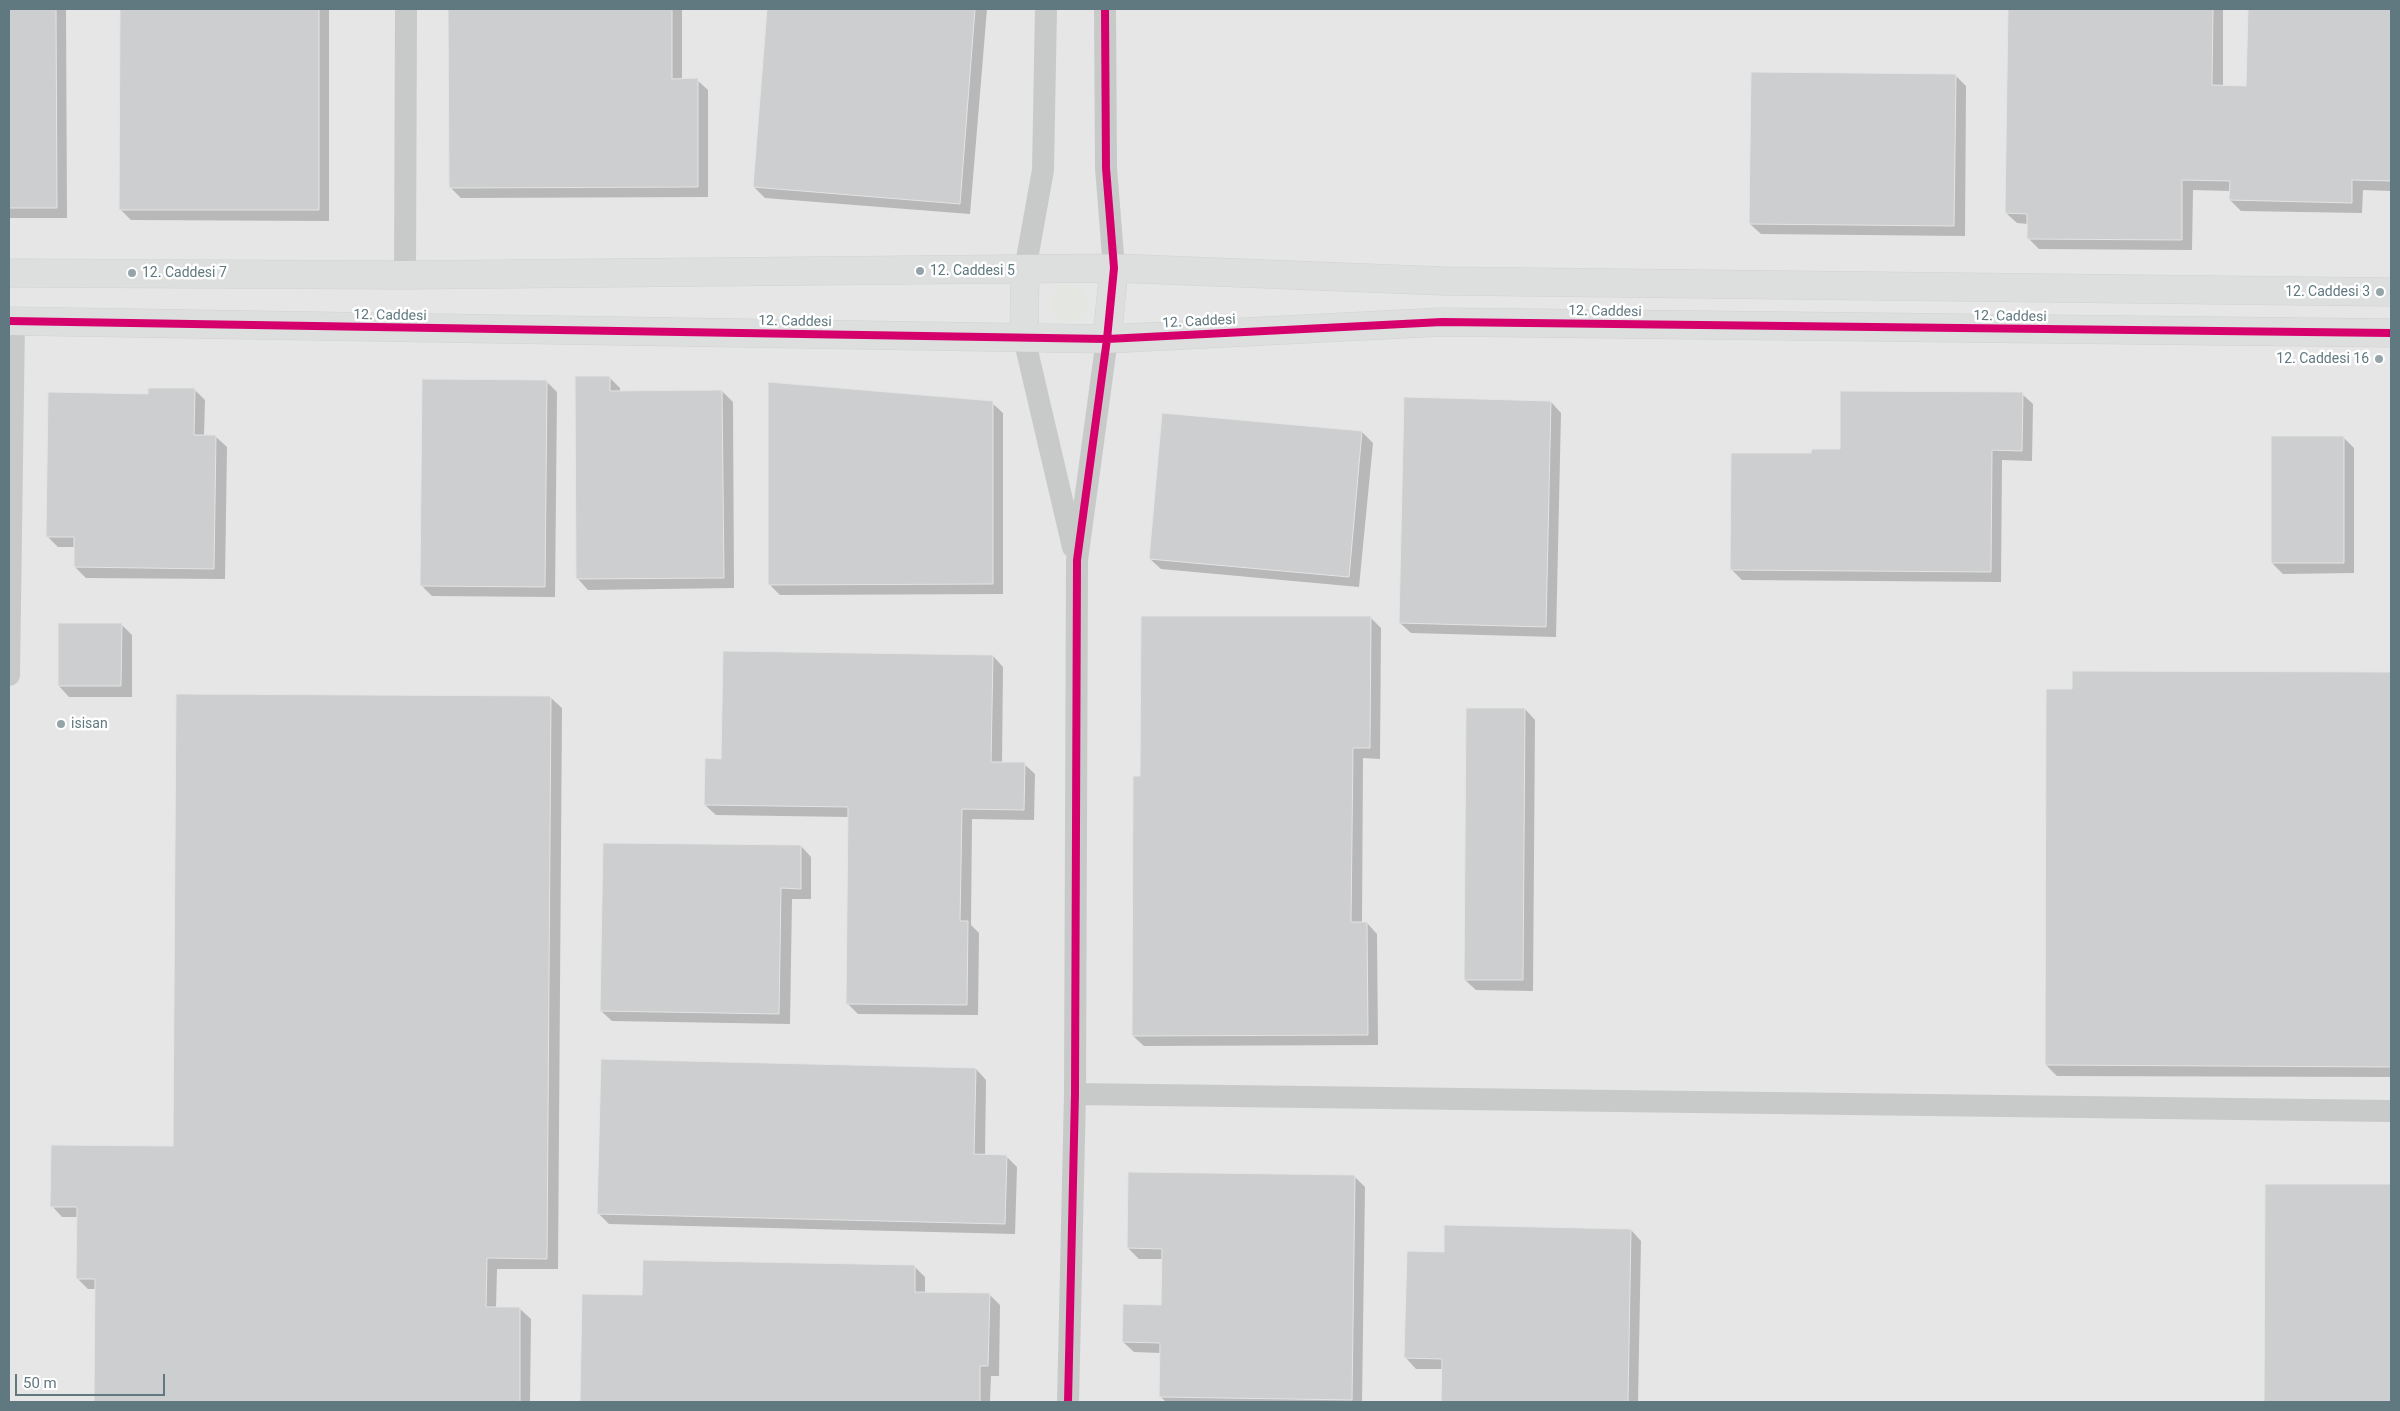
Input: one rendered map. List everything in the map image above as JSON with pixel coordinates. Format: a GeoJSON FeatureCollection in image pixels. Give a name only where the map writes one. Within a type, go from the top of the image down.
{"type":"FeatureCollection","features":[{"type":"Feature","properties":{"kind":"street"},"geometry":{"type":"LineString","coordinates":[[405,275],[406,9]]}},
{"type":"Feature","properties":{"kind":"street"},"geometry":{"type":"LineString","coordinates":[[1046,9],[1043,170],[1025,270],[1024,338],[1076,560]]}},
{"type":"Feature","properties":{"kind":"street"},"geometry":{"type":"LineString","coordinates":[[1068,1402],[1075,1094],[1076,560],[1114,268],[1106,168],[1105,9]]}},
{"type":"Feature","properties":{"kind":"street"},"geometry":{"type":"LineString","coordinates":[[9,272],[405,275],[1114,268],[1443,281],[2391,292]]}},
{"type":"Feature","properties":{"kind":"street"},"geometry":{"type":"LineString","coordinates":[[9,675],[12,321]]}},
{"type":"Feature","properties":{"kind":"street","name":"12. Caddesi"},"geometry":{"type":"LineString","coordinates":[[12,321],[1106,339],[1442,322],[2391,334]]}},
{"type":"Feature","properties":{"kind":"street"},"geometry":{"type":"LineString","coordinates":[[1075,1094],[2391,1111]]}},
{"type":"Feature","properties":{"kind":"shaded area"},"geometry":{"type":"Polygon","coordinates":[[[9,9],[2391,9],[2391,1402],[9,1402],[9,9]]]}},
{"type":"Feature","properties":{"kind":"shaded area"},"geometry":{"type":"Polygon","coordinates":[[[1070,285],[1084,290],[1089,304],[1084,318],[1070,323],[1056,318],[1051,304],[1056,290],[1070,285]]]}},
{"type":"Feature","properties":{"kind":"building"},"geometry":{"type":"Polygon","coordinates":[[[9,9],[56,9],[57,208],[9,208],[9,9]]]}},
{"type":"Feature","properties":{"kind":"building"},"geometry":{"type":"Polygon","coordinates":[[[120,9],[319,9],[319,210],[119,210],[120,9]]]}},
{"type":"Feature","properties":{"kind":"building"},"geometry":{"type":"Polygon","coordinates":[[[448,9],[672,9],[672,79],[698,78],[698,187],[449,188],[448,9]]]}},
{"type":"Feature","properties":{"kind":"building"},"geometry":{"type":"Polygon","coordinates":[[[767,9],[975,9],[960,204],[753,187],[767,9]]]}},
{"type":"Feature","properties":{"kind":"building"},"geometry":{"type":"Polygon","coordinates":[[[2008,9],[2213,9],[2212,85],[2246,86],[2248,9],[2391,9],[2391,181],[2352,180],[2352,203],[2229,200],[2230,181],[2182,180],[2182,240],[2027,239],[2027,214],[2005,213],[2008,9]]]}},
{"type":"Feature","properties":{"kind":"building"},"geometry":{"type":"Polygon","coordinates":[[[1751,72],[1956,74],[1954,226],[1749,224],[1751,72]]]}},
{"type":"Feature","properties":{"kind":"building"},"geometry":{"type":"Polygon","coordinates":[[[575,376],[610,376],[610,391],[722,390],[724,578],[576,579],[575,376]]]}},
{"type":"Feature","properties":{"kind":"building"},"geometry":{"type":"Polygon","coordinates":[[[422,379],[547,380],[545,587],[420,586],[422,379]]]}},
{"type":"Feature","properties":{"kind":"building"},"geometry":{"type":"Polygon","coordinates":[[[768,382],[993,401],[993,584],[768,585],[768,382]]]}},
{"type":"Feature","properties":{"kind":"building"},"geometry":{"type":"Polygon","coordinates":[[[148,388],[195,388],[194,435],[216,435],[214,569],[74,567],[74,537],[46,537],[48,392],[148,394],[148,388]]]}},
{"type":"Feature","properties":{"kind":"building"},"geometry":{"type":"Polygon","coordinates":[[[1840,391],[2023,392],[2022,451],[1992,450],[1991,572],[1730,570],[1731,453],[1811,453],[1812,449],[1840,449],[1840,391]]]}},
{"type":"Feature","properties":{"kind":"building"},"geometry":{"type":"Polygon","coordinates":[[[1404,397],[1551,401],[1546,627],[1399,623],[1404,397]]]}},
{"type":"Feature","properties":{"kind":"building"},"geometry":{"type":"Polygon","coordinates":[[[1162,413],[1362,431],[1349,577],[1149,559],[1162,413]]]}},
{"type":"Feature","properties":{"kind":"building"},"geometry":{"type":"Polygon","coordinates":[[[2271,436],[2344,436],[2344,563],[2271,563],[2271,436]]]}},
{"type":"Feature","properties":{"kind":"building"},"geometry":{"type":"Polygon","coordinates":[[[1141,616],[1371,616],[1370,748],[1353,748],[1351,922],[1367,922],[1368,1035],[1132,1036],[1133,776],[1140,776],[1141,616]]]}},
{"type":"Feature","properties":{"kind":"building"},"geometry":{"type":"Polygon","coordinates":[[[58,623],[122,623],[121,686],[58,686],[58,623]]]}},
{"type":"Feature","properties":{"kind":"building"},"geometry":{"type":"Polygon","coordinates":[[[723,651],[993,655],[991,762],[1025,762],[1024,810],[962,809],[960,921],[968,921],[967,1005],[846,1004],[848,807],[704,805],[705,758],[721,759],[723,651]]]}},
{"type":"Feature","properties":{"kind":"building"},"geometry":{"type":"Polygon","coordinates":[[[2072,671],[2391,672],[2391,1067],[2045,1065],[2046,689],[2072,689],[2072,671]]]}},
{"type":"Feature","properties":{"kind":"building"},"geometry":{"type":"Polygon","coordinates":[[[176,694],[551,696],[547,1259],[487,1258],[486,1307],[520,1307],[520,1402],[94,1402],[95,1279],[76,1279],[77,1207],[50,1207],[51,1145],[173,1146],[176,694]]]}},
{"type":"Feature","properties":{"kind":"building"},"geometry":{"type":"Polygon","coordinates":[[[1466,708],[1525,708],[1523,980],[1464,980],[1466,708]]]}},
{"type":"Feature","properties":{"kind":"building"},"geometry":{"type":"Polygon","coordinates":[[[603,843],[801,845],[801,889],[781,888],[779,1014],[600,1011],[603,843]]]}},
{"type":"Feature","properties":{"kind":"building"},"geometry":{"type":"Polygon","coordinates":[[[601,1059],[976,1068],[974,1154],[1007,1155],[1005,1224],[597,1214],[601,1059]]]}},
{"type":"Feature","properties":{"kind":"building"},"geometry":{"type":"Polygon","coordinates":[[[1128,1172],[1355,1175],[1352,1400],[1159,1397],[1160,1343],[1122,1342],[1123,1304],[1161,1305],[1162,1249],[1127,1248],[1128,1172]]]}},
{"type":"Feature","properties":{"kind":"building"},"geometry":{"type":"Polygon","coordinates":[[[2265,1184],[2391,1184],[2391,1402],[2264,1402],[2265,1184]]]}},
{"type":"Feature","properties":{"kind":"building"},"geometry":{"type":"Polygon","coordinates":[[[1444,1225],[1631,1229],[1628,1402],[1441,1402],[1442,1359],[1404,1358],[1407,1251],[1444,1252],[1444,1225]]]}},
{"type":"Feature","properties":{"kind":"building"},"geometry":{"type":"Polygon","coordinates":[[[643,1260],[915,1265],[915,1292],[990,1293],[988,1366],[980,1366],[980,1402],[580,1402],[582,1294],[642,1295],[643,1260]]]}},
{"type":"Feature","properties":{"kind":"cycle path"},"geometry":{"type":"LineString","coordinates":[[1068,1402],[1075,1094],[1077,560],[1107,339],[1114,268],[1106,168],[1105,9]]}},
{"type":"Feature","properties":{"kind":"cycle path"},"geometry":{"type":"LineString","coordinates":[[9,321],[1107,339],[1442,322],[2391,333]]}},
{"type":"Feature","properties":{"kind":"place","name":"12. Caddesi 5"},"geometry":{"type":"Point","coordinates":[920,271]}},
{"type":"Feature","properties":{"kind":"place","name":"12. Caddesi 7"},"geometry":{"type":"Point","coordinates":[132,273]}},
{"type":"Feature","properties":{"kind":"place","name":"12. Caddesi 3"},"geometry":{"type":"Point","coordinates":[2380,292]}},
{"type":"Feature","properties":{"kind":"place","name":"12. Caddesi 16"},"geometry":{"type":"Point","coordinates":[2379,359]}},
{"type":"Feature","properties":{"kind":"place","name":"isisan"},"geometry":{"type":"Point","coordinates":[61,724]}}]}
